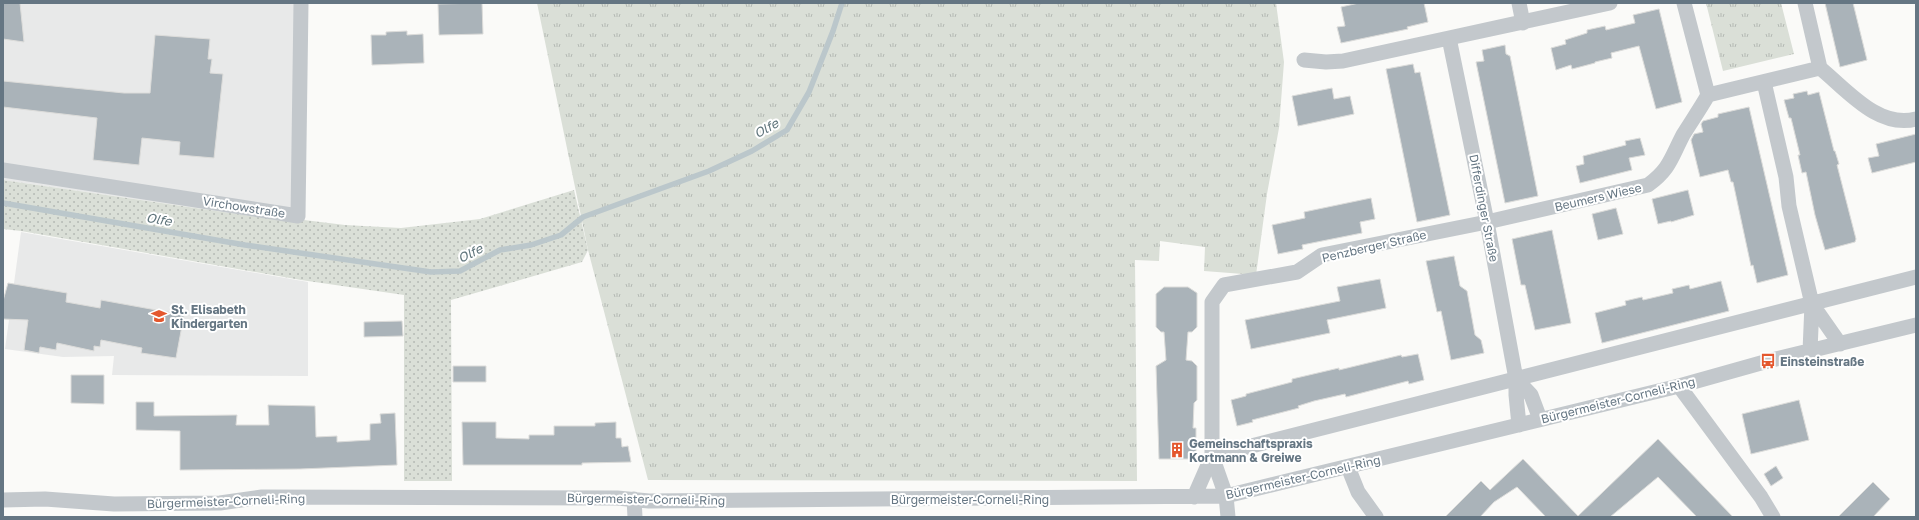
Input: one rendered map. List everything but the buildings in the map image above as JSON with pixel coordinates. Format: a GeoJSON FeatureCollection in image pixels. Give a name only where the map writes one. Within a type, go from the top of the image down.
{"type":"FeatureCollection","features":[{"type":"Feature","properties":{"kind":"street","name":"Virchowstraße"},"geometry":{"type":"LineString","coordinates":[[3,170],[298,216],[301,3]]}},
{"type":"Feature","properties":{"kind":"street"},"geometry":{"type":"LineString","coordinates":[[1519,3],[1523,23]]}},
{"type":"Feature","properties":{"kind":"street"},"geometry":{"type":"LineString","coordinates":[[1304,60],[1344,62],[1610,3]]}},
{"type":"Feature","properties":{"kind":"street"},"geometry":{"type":"LineString","coordinates":[[1684,3],[1708,95],[1820,68]]}},
{"type":"Feature","properties":{"kind":"street"},"geometry":{"type":"LineString","coordinates":[[1805,3],[1820,68],[1878,115],[1892,120],[1906,121],[1916,119]]}},
{"type":"Feature","properties":{"kind":"street","name":"Differdinger Straße"},"geometry":{"type":"LineString","coordinates":[[1449,38],[1487,222],[1516,379],[1519,425]]}},
{"type":"Feature","properties":{"kind":"street"},"geometry":{"type":"LineString","coordinates":[[1764,82],[1786,177],[1789,206],[1812,304],[1810,351]]}},
{"type":"Feature","properties":{"kind":"street","name":"Beumers Wiese"},"geometry":{"type":"LineString","coordinates":[[1487,222],[1648,186],[1662,175],[1670,164],[1677,147],[1708,95]]}},
{"type":"Feature","properties":{"kind":"street","name":"Penzberger Straße"},"geometry":{"type":"LineString","coordinates":[[1228,517],[1226,496],[1212,456],[1212,302],[1224,285],[1297,272],[1322,255],[1487,222]]}},
{"type":"Feature","properties":{"kind":"street"},"geometry":{"type":"LineString","coordinates":[[1212,456],[1916,277]]}},
{"type":"Feature","properties":{"kind":"street"},"geometry":{"type":"LineString","coordinates":[[1812,304],[1840,344]]}},
{"type":"Feature","properties":{"kind":"street","name":"Bürgermeister-Corneli-Ring"},"geometry":{"type":"LineString","coordinates":[[3,500],[45,499],[114,504],[220,503],[262,497],[617,498],[656,501],[1226,496],[1679,386],[1810,351],[1916,325]]}},
{"type":"Feature","properties":{"kind":"street"},"geometry":{"type":"LineString","coordinates":[[1516,379],[1532,395],[1540,419]]}},
{"type":"Feature","properties":{"kind":"street"},"geometry":{"type":"LineString","coordinates":[[1679,386],[1761,497],[1773,517]]}},
{"type":"Feature","properties":{"kind":"street","name":"Penzberger Straße"},"geometry":{"type":"LineString","coordinates":[[1194,497],[1212,456]]}},
{"type":"Feature","properties":{"kind":"street"},"geometry":{"type":"LineString","coordinates":[[1348,467],[1358,492],[1376,517]]}},
{"type":"Feature","properties":{"kind":"street"},"geometry":{"type":"LineString","coordinates":[[634,499],[635,517]]}},
{"type":"Feature","properties":{"kind":"shaded area"},"geometry":{"type":"Polygon","coordinates":[[[3,3],[296,3],[293,222],[3,180],[3,3]]]}},
{"type":"Feature","properties":{"kind":"shaded area","name":"St. Elisabeth Kindergarten"},"geometry":{"type":"Polygon","coordinates":[[[21,232],[308,282],[308,376],[112,375],[114,356],[63,357],[5,349],[21,232]]]}},
{"type":"Feature","properties":{"kind":"green space"},"geometry":{"type":"Polygon","coordinates":[[[537,3],[1276,3],[1284,62],[1279,128],[1267,194],[1256,275],[1204,271],[1205,247],[1160,241],[1159,261],[1135,260],[1137,481],[648,480],[588,250],[537,3]]]}},
{"type":"Feature","properties":{"kind":"green space"},"geometry":{"type":"Polygon","coordinates":[[[1706,3],[1781,3],[1794,54],[1723,71],[1706,3]]]}},
{"type":"Feature","properties":{"kind":"green space"},"geometry":{"type":"Polygon","coordinates":[[[3,180],[293,222],[304,220],[345,225],[401,228],[480,219],[574,190],[588,250],[582,262],[451,300],[452,481],[404,481],[404,295],[301,280],[3,229],[3,180]]]}},
{"type":"Feature","properties":{"kind":"waterway","name":"Olfe"},"geometry":{"type":"LineString","coordinates":[[3,203],[245,245],[431,272],[460,271],[500,250],[531,245],[561,235],[583,217],[709,171],[752,151],[787,130],[809,92],[833,31],[842,3]]}},
{"type":"Feature","properties":{"kind":"place","name":"St. Elisabeth Kindergarten"},"geometry":{"type":"Point","coordinates":[159,316]}},
{"type":"Feature","properties":{"kind":"place","name":"Einsteinstraße"},"geometry":{"type":"Point","coordinates":[1768,361]}},
{"type":"Feature","properties":{"kind":"place","name":"Gemeinschaftspraxis Kortmann & Greiwe"},"geometry":{"type":"Point","coordinates":[1177,450]}}]}
